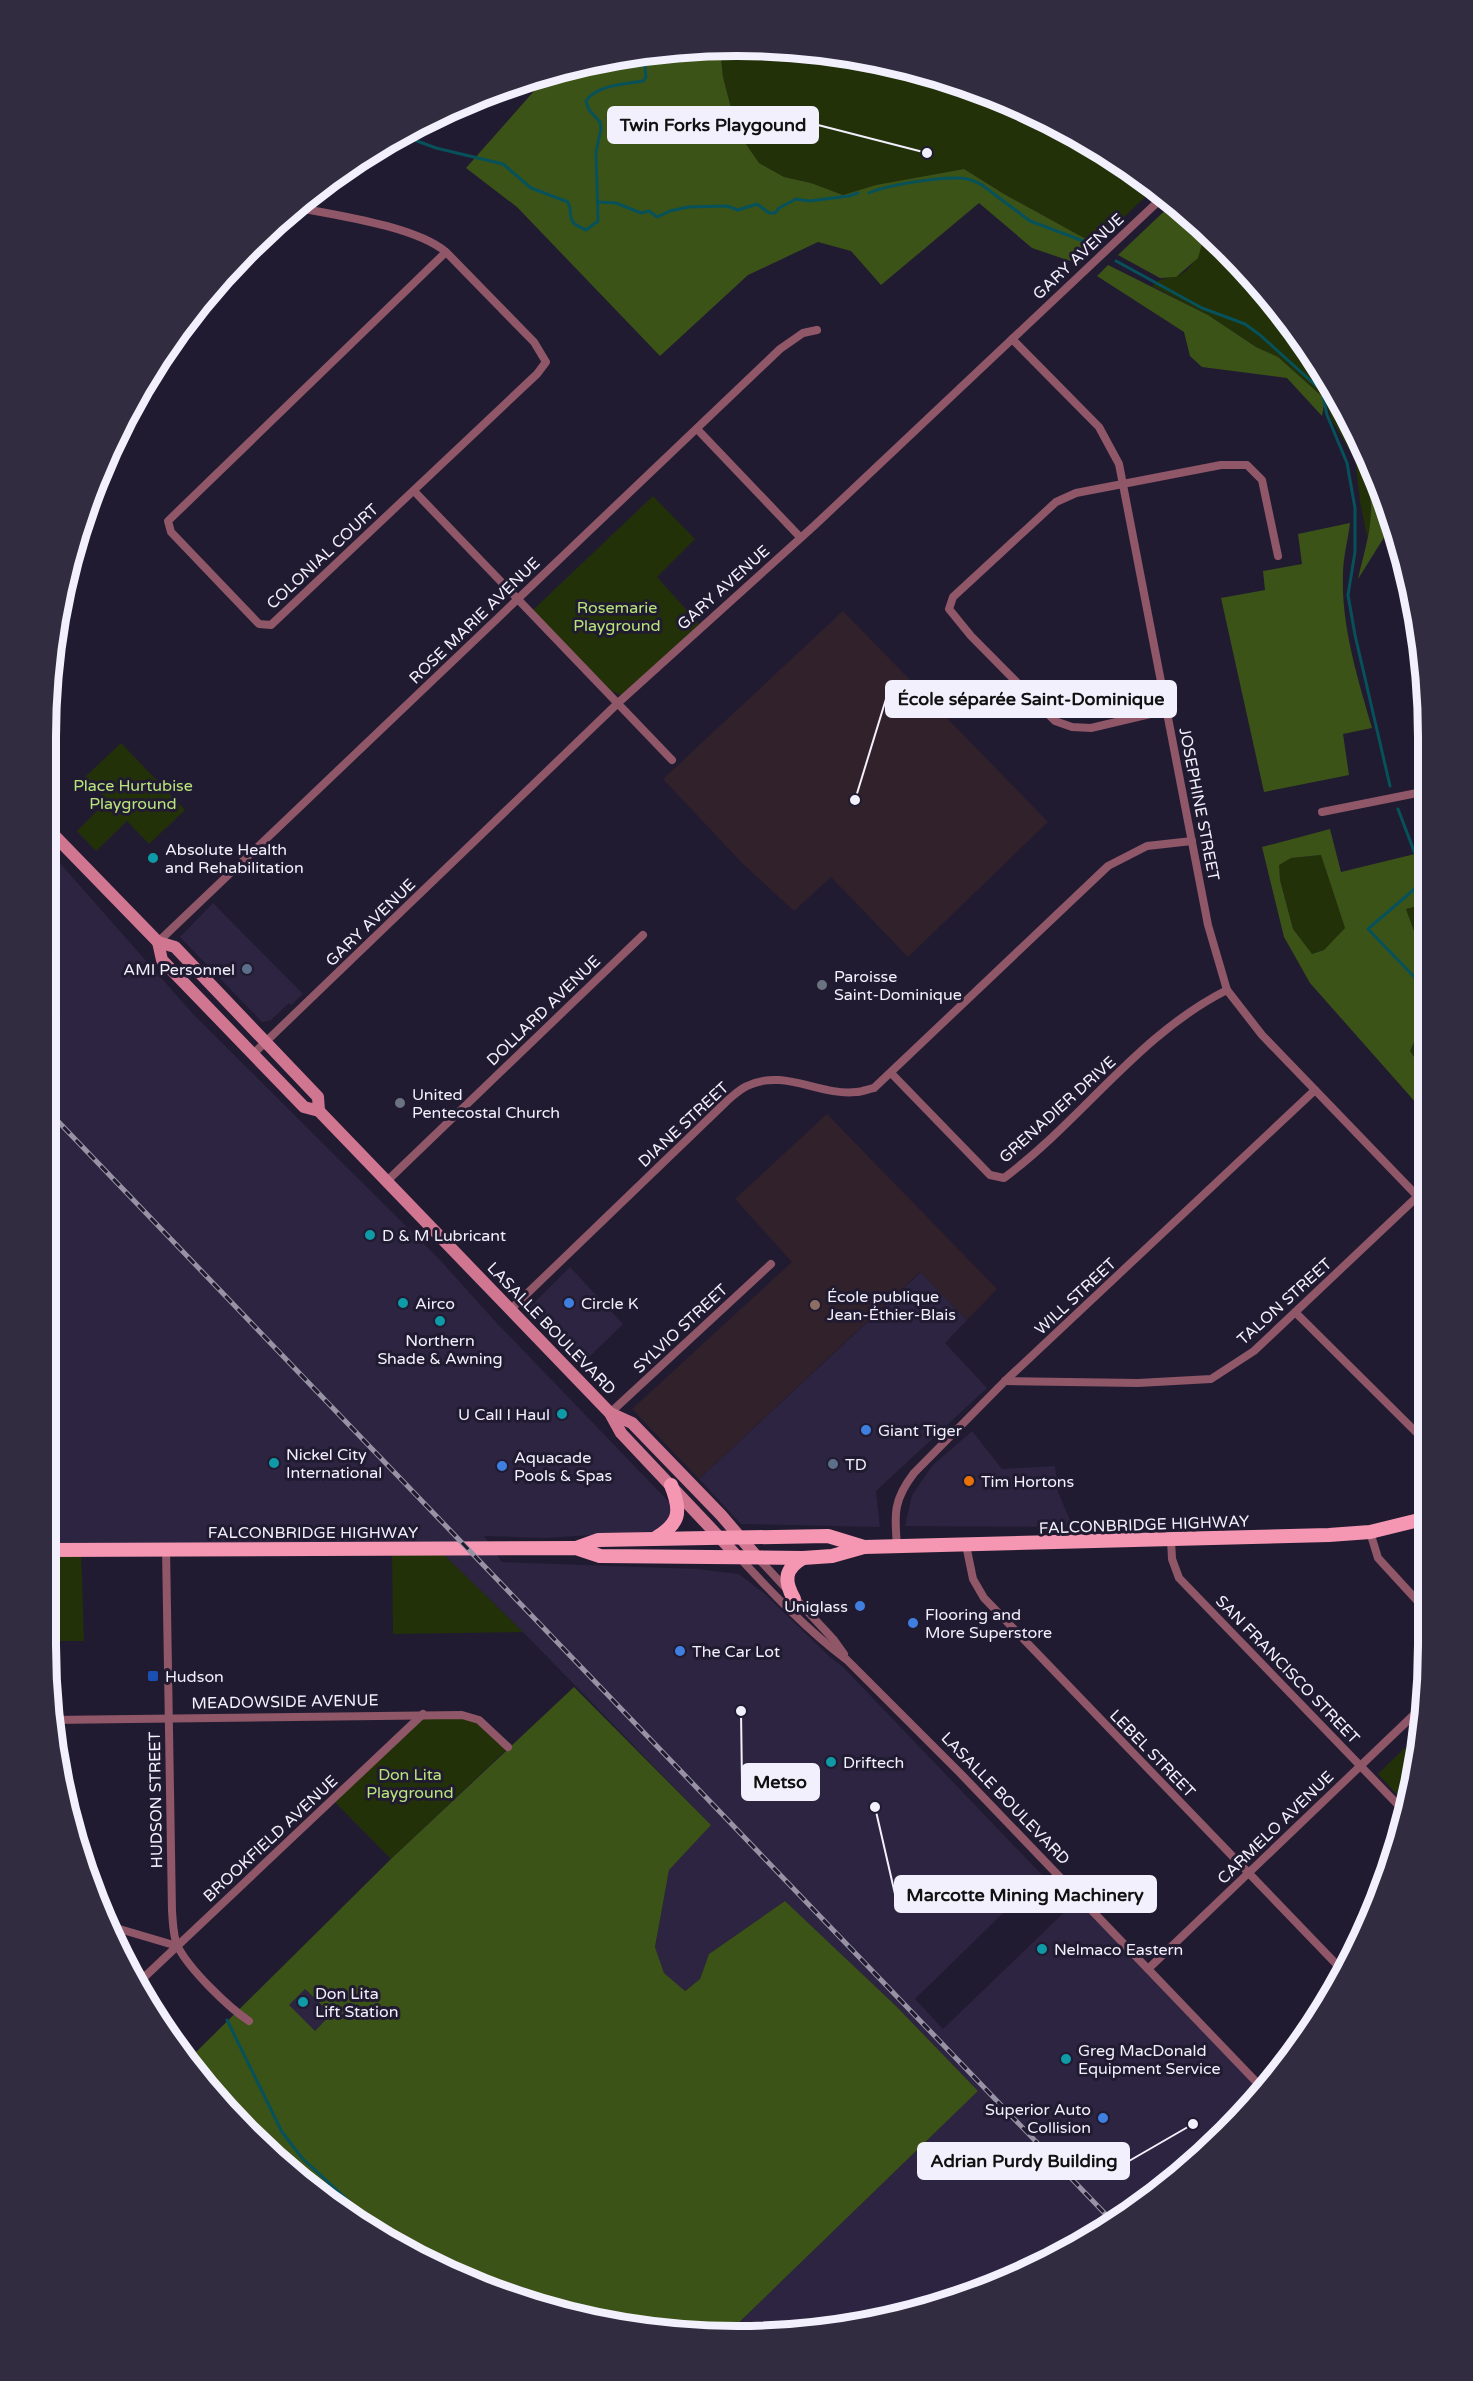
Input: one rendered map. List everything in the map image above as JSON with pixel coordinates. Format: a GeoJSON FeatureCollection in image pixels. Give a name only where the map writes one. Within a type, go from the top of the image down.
{"type":"FeatureCollection","features":[{"type":"Feature","properties":{"kind":"main road","name":"LASALLE BOULEVARD"},"geometry":{"type":"LineString","coordinates":[[56,837],[158,942],[175,947],[318,1097],[319,1111]]}},
{"type":"Feature","properties":{"kind":"main road","name":"LASALLE BOULEVARD"},"geometry":{"type":"LineString","coordinates":[[158,942],[162,960],[304,1107],[319,1111],[387,1180],[610,1413],[621,1432],[738,1556]]}},
{"type":"Feature","properties":{"kind":"main road","name":"LASALLE BOULEVARD"},"geometry":{"type":"LineString","coordinates":[[610,1413],[632,1423],[757,1557]]}},
{"type":"Feature","properties":{"kind":"main road"},"geometry":{"type":"LineString","coordinates":[[654,1539],[671,1527],[675,1521],[678,1506],[671,1485]]}},
{"type":"Feature","properties":{"kind":"main road","name":"FALCONBRIDGE HIGHWAY"},"geometry":{"type":"LineString","coordinates":[[56,1550],[576,1548],[600,1556],[803,1558],[832,1556],[864,1546],[1171,1540],[1370,1532],[1418,1520]]}},
{"type":"Feature","properties":{"kind":"main road","name":"FALCONBRIDGE HIGHWAY"},"geometry":{"type":"LineString","coordinates":[[576,1548],[598,1540],[828,1536],[864,1546]]}},
{"type":"Feature","properties":{"kind":"main road"},"geometry":{"type":"LineString","coordinates":[[794,1599],[788,1588],[786,1574],[792,1565],[803,1558]]}},
{"type":"Feature","properties":{"kind":"street","name":"GARY AVENUE"},"geometry":{"type":"LineString","coordinates":[[252,1055],[618,703],[800,537],[1158,202]]}},
{"type":"Feature","properties":{"kind":"street"},"geometry":{"type":"LineString","coordinates":[[305,209],[377,224],[435,243],[446,252]]}},
{"type":"Feature","properties":{"kind":"street","name":"COLONIAL COURT"},"geometry":{"type":"LineString","coordinates":[[446,252],[534,342],[546,362],[537,374],[271,625],[259,624],[171,532],[168,520],[446,252]]}},
{"type":"Feature","properties":{"kind":"street","name":"ROSE MARIE AVENUE"},"geometry":{"type":"LineString","coordinates":[[158,942],[780,349],[803,333],[817,330]]}},
{"type":"Feature","properties":{"kind":"street","name":"JOSEPHINE STREET"},"geometry":{"type":"LineString","coordinates":[[1012,339],[1099,427],[1119,464],[1208,925],[1227,990],[1262,1035],[1418,1196]]}},
{"type":"Feature","properties":{"kind":"street"},"geometry":{"type":"LineString","coordinates":[[697,429],[800,537]]}},
{"type":"Feature","properties":{"kind":"street"},"geometry":{"type":"LineString","coordinates":[[1167,710],[1091,728],[1072,727],[1055,721],[971,636],[949,609],[953,597],[1056,502],[1076,493],[1221,465],[1247,465],[1262,480],[1278,556]]}},
{"type":"Feature","properties":{"kind":"street"},"geometry":{"type":"LineString","coordinates":[[414,491],[672,760]]}},
{"type":"Feature","properties":{"kind":"street"},"geometry":{"type":"LineString","coordinates":[[1322,812],[1418,792]]}},
{"type":"Feature","properties":{"kind":"street","name":"DIANE STREET"},"geometry":{"type":"LineString","coordinates":[[510,1310],[728,1100],[746,1086],[766,1080],[791,1081],[834,1091],[856,1093],[874,1088],[1108,866],[1147,846],[1192,841]]}},
{"type":"Feature","properties":{"kind":"street","name":"DOLLARD AVENUE"},"geometry":{"type":"LineString","coordinates":[[387,1180],[643,935]]}},
{"type":"Feature","properties":{"kind":"street","name":"GRENADIER DRIVE"},"geometry":{"type":"LineString","coordinates":[[891,1073],[990,1175],[1004,1178],[1033,1156],[1164,1030],[1200,1004],[1227,990]]}},
{"type":"Feature","properties":{"kind":"street","name":"WILL STREET"},"geometry":{"type":"LineString","coordinates":[[897,1545],[895,1524],[901,1490],[914,1473],[1005,1382],[1315,1090]]}},
{"type":"Feature","properties":{"kind":"street","name":"TALON STREET"},"geometry":{"type":"LineString","coordinates":[[1005,1382],[1138,1383],[1211,1379],[1254,1351],[1418,1196]]}},
{"type":"Feature","properties":{"kind":"street","name":"SYLVIO STREET"},"geometry":{"type":"LineString","coordinates":[[610,1413],[771,1264]]}},
{"type":"Feature","properties":{"kind":"street"},"geometry":{"type":"LineString","coordinates":[[1296,1313],[1418,1434]]}},
{"type":"Feature","properties":{"kind":"street"},"geometry":{"type":"LineString","coordinates":[[1370,1532],[1378,1558],[1418,1602]]}},
{"type":"Feature","properties":{"kind":"street","name":"SAN FRANCISCO STREET"},"geometry":{"type":"LineString","coordinates":[[1171,1540],[1172,1559],[1179,1578],[1398,1805]]}},
{"type":"Feature","properties":{"kind":"street","name":"LEBEL STREET"},"geometry":{"type":"LineString","coordinates":[[966,1545],[973,1579],[984,1598],[1337,1965]]}},
{"type":"Feature","properties":{"kind":"street","name":"HUDSON STREET"},"geometry":{"type":"LineString","coordinates":[[165,1548],[172,1911],[177,1946]]}},
{"type":"Feature","properties":{"kind":"street","name":"LASALLE BOULEVARD"},"geometry":{"type":"LineString","coordinates":[[738,1556],[795,1616],[847,1660],[1258,2083]]}},
{"type":"Feature","properties":{"kind":"street","name":"LASALLE BOULEVARD"},"geometry":{"type":"LineString","coordinates":[[757,1557],[834,1640],[847,1660]]}},
{"type":"Feature","properties":{"kind":"street","name":"MEADOWSIDE AVENUE"},"geometry":{"type":"LineString","coordinates":[[60,1720],[423,1714],[471,1716],[488,1726],[508,1747]]}},
{"type":"Feature","properties":{"kind":"street","name":"BROOKFIELD AVENUE"},"geometry":{"type":"LineString","coordinates":[[143,1978],[423,1714]]}},
{"type":"Feature","properties":{"kind":"street","name":"CARMELO AVENUE"},"geometry":{"type":"LineString","coordinates":[[1148,1969],[1414,1715]]}},
{"type":"Feature","properties":{"kind":"street"},"geometry":{"type":"LineString","coordinates":[[118,1929],[177,1946],[231,2009],[249,2021]]}},
{"type":"Feature","properties":{"kind":"shaded area"},"geometry":{"type":"Polygon","coordinates":[[[843,611],[1048,822],[908,957],[831,877],[794,911],[741,862],[663,779],[843,611]]]}},
{"type":"Feature","properties":{"kind":"shaded area"},"geometry":{"type":"Polygon","coordinates":[[[56,859],[193,1014],[439,1259],[494,1320],[669,1502],[672,1515],[669,1523],[657,1531],[545,1538],[484,1536],[502,1562],[697,1569],[739,1574],[765,1594],[843,1667],[1042,1875],[915,1999],[943,2029],[1079,1898],[1257,2084],[1186,2157],[1151,2185],[1115,2211],[1038,2255],[997,2274],[913,2302],[825,2320],[735,2326],[978,2091],[897,2007],[785,1901],[709,1954],[700,1979],[684,1991],[672,1982],[664,1973],[655,1947],[669,1869],[711,1825],[523,1632],[438,1549],[56,1549],[56,859]]]}},
{"type":"Feature","properties":{"kind":"shaded area"},"geometry":{"type":"Polygon","coordinates":[[[213,903],[303,994],[291,1005],[289,1003],[271,1020],[262,1022],[180,937],[213,903]]]}},
{"type":"Feature","properties":{"kind":"shaded area","name":"École publique Jean-Éthier-Blais"},"geometry":{"type":"Polygon","coordinates":[[[827,1114],[997,1289],[967,1320],[920,1272],[699,1479],[632,1409],[792,1262],[735,1199],[827,1114]]]}},
{"type":"Feature","properties":{"kind":"shaded area"},"geometry":{"type":"Polygon","coordinates":[[[570,1267],[623,1324],[582,1364],[528,1309],[570,1267]]]}},
{"type":"Feature","properties":{"kind":"shaded area"},"geometry":{"type":"Polygon","coordinates":[[[921,1272],[967,1320],[945,1343],[987,1388],[876,1491],[880,1527],[741,1524],[699,1479],[921,1272]]]}},
{"type":"Feature","properties":{"kind":"shaded area"},"geometry":{"type":"Polygon","coordinates":[[[972,1431],[1002,1469],[1055,1466],[1058,1492],[1073,1527],[905,1526],[912,1495],[932,1466],[972,1431]]]}},
{"type":"Feature","properties":{"kind":"shaded area"},"geometry":{"type":"Polygon","coordinates":[[[305,1989],[331,2014],[315,2031],[288,2005],[305,1989]]]}},
{"type":"Feature","properties":{"kind":"green space"},"geometry":{"type":"Polygon","coordinates":[[[721,56],[736,56],[825,61],[913,79],[997,107],[1038,126],[1115,170],[1148,194],[1095,244],[1004,194],[964,169],[877,185],[843,195],[811,183],[784,177],[759,163],[737,131],[723,77],[721,56]]]}},
{"type":"Feature","properties":{"kind":"green space"},"geometry":{"type":"Polygon","coordinates":[[[721,56],[723,77],[737,131],[759,163],[784,177],[811,183],[843,195],[876,185],[964,169],[1004,194],[1095,244],[1079,264],[1032,248],[979,203],[881,285],[851,251],[818,242],[748,275],[660,356],[517,207],[466,168],[539,86],[604,69],[648,61],[721,56]]]}},
{"type":"Feature","properties":{"kind":"green space"},"geometry":{"type":"Polygon","coordinates":[[[1167,209],[1203,240],[1198,258],[1176,277],[1160,278],[1118,255],[1167,209]]]}},
{"type":"Feature","properties":{"kind":"green space"},"geometry":{"type":"Polygon","coordinates":[[[1203,240],[1249,287],[1303,358],[1326,396],[1361,466],[1370,495],[1371,521],[1367,537],[1355,459],[1332,421],[1325,399],[1278,357],[1256,347],[1208,315],[1152,286],[1160,280],[1180,275],[1186,271],[1198,253],[1203,240]]]}},
{"type":"Feature","properties":{"kind":"green space"},"geometry":{"type":"Polygon","coordinates":[[[1108,265],[1208,315],[1256,347],[1278,357],[1325,399],[1322,416],[1287,378],[1202,367],[1190,356],[1184,332],[1097,276],[1108,265]]]}},
{"type":"Feature","properties":{"kind":"green space"},"geometry":{"type":"Polygon","coordinates":[[[1363,470],[1386,534],[1358,579],[1371,517],[1369,489],[1363,470]]]}},
{"type":"Feature","properties":{"kind":"green space","name":"Rosemarie Playground"},"geometry":{"type":"Polygon","coordinates":[[[653,496],[695,539],[657,577],[699,624],[621,695],[611,691],[533,610],[653,496]]]}},
{"type":"Feature","properties":{"kind":"green space"},"geometry":{"type":"Polygon","coordinates":[[[1350,523],[1343,568],[1345,613],[1361,691],[1372,728],[1343,734],[1349,775],[1264,792],[1221,598],[1265,590],[1263,571],[1302,564],[1298,534],[1350,523]]]}},
{"type":"Feature","properties":{"kind":"green space","name":"Place Hurtubise Playground"},"geometry":{"type":"Polygon","coordinates":[[[121,743],[185,810],[149,844],[127,821],[96,851],[77,831],[107,801],[84,778],[121,743]]]}},
{"type":"Feature","properties":{"kind":"green space"},"geometry":{"type":"Polygon","coordinates":[[[1330,829],[1341,872],[1418,853],[1418,906],[1406,909],[1418,942],[1418,1033],[1410,1051],[1418,1063],[1418,1105],[1310,983],[1284,937],[1262,847],[1330,829]],[[1321,855],[1291,858],[1279,865],[1280,880],[1293,929],[1312,954],[1324,950],[1345,928],[1321,855]]]}},
{"type":"Feature","properties":{"kind":"green space"},"geometry":{"type":"Polygon","coordinates":[[[1321,855],[1345,928],[1324,950],[1311,954],[1293,929],[1278,864],[1291,858],[1321,855]]]}},
{"type":"Feature","properties":{"kind":"green space"},"geometry":{"type":"Polygon","coordinates":[[[1418,906],[1418,942],[1406,909],[1418,906]]]}},
{"type":"Feature","properties":{"kind":"green space"},"geometry":{"type":"Polygon","coordinates":[[[1418,1033],[1418,1063],[1410,1051],[1418,1033]]]}},
{"type":"Feature","properties":{"kind":"green space"},"geometry":{"type":"Polygon","coordinates":[[[392,1548],[438,1549],[523,1632],[393,1634],[392,1548]]]}},
{"type":"Feature","properties":{"kind":"green space"},"geometry":{"type":"Polygon","coordinates":[[[56,1549],[81,1549],[84,1641],[56,1641],[56,1549]]]}},
{"type":"Feature","properties":{"kind":"green space"},"geometry":{"type":"Polygon","coordinates":[[[574,1687],[711,1825],[669,1870],[655,1947],[664,1973],[685,1991],[700,1979],[709,1954],[785,1901],[897,2007],[978,2091],[735,2326],[692,2324],[648,2320],[560,2302],[476,2274],[396,2234],[358,2211],[287,2157],[224,2094],[193,2055],[391,1859],[574,1687]],[[305,1989],[289,2005],[315,2031],[331,2014],[305,1989]]]}},
{"type":"Feature","properties":{"kind":"green space","name":"Don Lita Playground"},"geometry":{"type":"Polygon","coordinates":[[[423,1713],[471,1716],[509,1747],[391,1859],[332,1799],[423,1713]]]}},
{"type":"Feature","properties":{"kind":"green space"},"geometry":{"type":"Polygon","coordinates":[[[1410,1742],[1399,1797],[1378,1774],[1410,1742]]]}},
{"type":"Feature","properties":{"kind":"waterway"},"geometry":{"type":"LineString","coordinates":[[411,139],[436,148],[503,164],[531,188],[568,202],[572,221],[586,230],[598,221],[596,152],[601,129],[600,122],[589,110],[586,101],[604,88],[643,81],[646,77],[642,62]]}},
{"type":"Feature","properties":{"kind":"waterway"},"geometry":{"type":"LineString","coordinates":[[869,193],[900,184],[926,180],[968,179],[982,185],[1030,221],[1086,242]]}},
{"type":"Feature","properties":{"kind":"waterway"},"geometry":{"type":"LineString","coordinates":[[598,202],[616,203],[641,213],[649,211],[657,217],[688,207],[727,206],[738,210],[757,204],[769,213],[775,213],[779,208],[796,199],[809,201],[858,193]]}},
{"type":"Feature","properties":{"kind":"waterway"},"geometry":{"type":"LineString","coordinates":[[1116,261],[1202,308],[1245,324],[1324,392]]}},
{"type":"Feature","properties":{"kind":"waterway"},"geometry":{"type":"LineString","coordinates":[[1322,391],[1327,415],[1347,463],[1355,508],[1355,552],[1348,595],[1390,786]]}},
{"type":"Feature","properties":{"kind":"waterway"},"geometry":{"type":"LineString","coordinates":[[1398,809],[1418,862]]}},
{"type":"Feature","properties":{"kind":"waterway"},"geometry":{"type":"LineString","coordinates":[[1418,886],[1368,929],[1418,981]]}},
{"type":"Feature","properties":{"kind":"waterway"},"geometry":{"type":"LineString","coordinates":[[227,2020],[282,2132],[302,2158],[362,2214]]}},
{"type":"Feature","properties":{"kind":"railway"},"geometry":{"type":"LineString","coordinates":[[56,1119],[1107,2216]]}},
{"type":"Feature","properties":{"kind":"place","name":"Twin Forks Playgound"},"geometry":{"type":"Point","coordinates":[927,153]}},
{"type":"Feature","properties":{"kind":"place","name":"École séparée Saint-Dominique"},"geometry":{"type":"Point","coordinates":[855,800]}},
{"type":"Feature","properties":{"kind":"place","name":"Absolute Health and Rehabilitation"},"geometry":{"type":"Point","coordinates":[153,858]}},
{"type":"Feature","properties":{"kind":"place","name":"AMI Personnel"},"geometry":{"type":"Point","coordinates":[247,969]}},
{"type":"Feature","properties":{"kind":"place","name":"Paroisse Saint-Dominique"},"geometry":{"type":"Point","coordinates":[822,985]}},
{"type":"Feature","properties":{"kind":"place","name":"United Pentecostal Church"},"geometry":{"type":"Point","coordinates":[400,1103]}},
{"type":"Feature","properties":{"kind":"place","name":"D & M Lubricant"},"geometry":{"type":"Point","coordinates":[370,1235]}},
{"type":"Feature","properties":{"kind":"place","name":"Airco"},"geometry":{"type":"Point","coordinates":[403,1303]}},
{"type":"Feature","properties":{"kind":"place","name":"Circle K"},"geometry":{"type":"Point","coordinates":[569,1303]}},
{"type":"Feature","properties":{"kind":"place","name":"École publique Jean-Éthier-Blais"},"geometry":{"type":"Point","coordinates":[815,1305]}},
{"type":"Feature","properties":{"kind":"place","name":"Northern Shade & Awning"},"geometry":{"type":"Point","coordinates":[440,1321]}},
{"type":"Feature","properties":{"kind":"place","name":"U Call I Haul"},"geometry":{"type":"Point","coordinates":[562,1414]}},
{"type":"Feature","properties":{"kind":"place","name":"Giant Tiger"},"geometry":{"type":"Point","coordinates":[866,1430]}},
{"type":"Feature","properties":{"kind":"place","name":"Nickel City International"},"geometry":{"type":"Point","coordinates":[274,1463]}},
{"type":"Feature","properties":{"kind":"place","name":"TD"},"geometry":{"type":"Point","coordinates":[833,1464]}},
{"type":"Feature","properties":{"kind":"place","name":"Aquacade Pools & Spas"},"geometry":{"type":"Point","coordinates":[502,1466]}},
{"type":"Feature","properties":{"kind":"place","name":"Tim Hortons"},"geometry":{"type":"Point","coordinates":[969,1481]}},
{"type":"Feature","properties":{"kind":"place","name":"Uniglass"},"geometry":{"type":"Point","coordinates":[860,1606]}},
{"type":"Feature","properties":{"kind":"place","name":"Flooring and More Superstore"},"geometry":{"type":"Point","coordinates":[913,1623]}},
{"type":"Feature","properties":{"kind":"place","name":"The Car Lot"},"geometry":{"type":"Point","coordinates":[680,1651]}},
{"type":"Feature","properties":{"kind":"place","name":"Hudson"},"geometry":{"type":"Point","coordinates":[153,1676]}},
{"type":"Feature","properties":{"kind":"place","name":"Metso"},"geometry":{"type":"Point","coordinates":[741,1711]}},
{"type":"Feature","properties":{"kind":"place","name":"Driftech"},"geometry":{"type":"Point","coordinates":[831,1762]}},
{"type":"Feature","properties":{"kind":"place","name":"Marcotte Mining Machinery"},"geometry":{"type":"Point","coordinates":[875,1807]}},
{"type":"Feature","properties":{"kind":"place","name":"Nelmaco Eastern"},"geometry":{"type":"Point","coordinates":[1042,1949]}},
{"type":"Feature","properties":{"kind":"place","name":"Don Lita Lift Station"},"geometry":{"type":"Point","coordinates":[303,2002]}},
{"type":"Feature","properties":{"kind":"place","name":"Greg MacDonald Equipment Service"},"geometry":{"type":"Point","coordinates":[1066,2059]}},
{"type":"Feature","properties":{"kind":"place","name":"Superior Auto Collision"},"geometry":{"type":"Point","coordinates":[1103,2118]}},
{"type":"Feature","properties":{"kind":"place","name":"Adrian Purdy Building"},"geometry":{"type":"Point","coordinates":[1193,2124]}}]}
